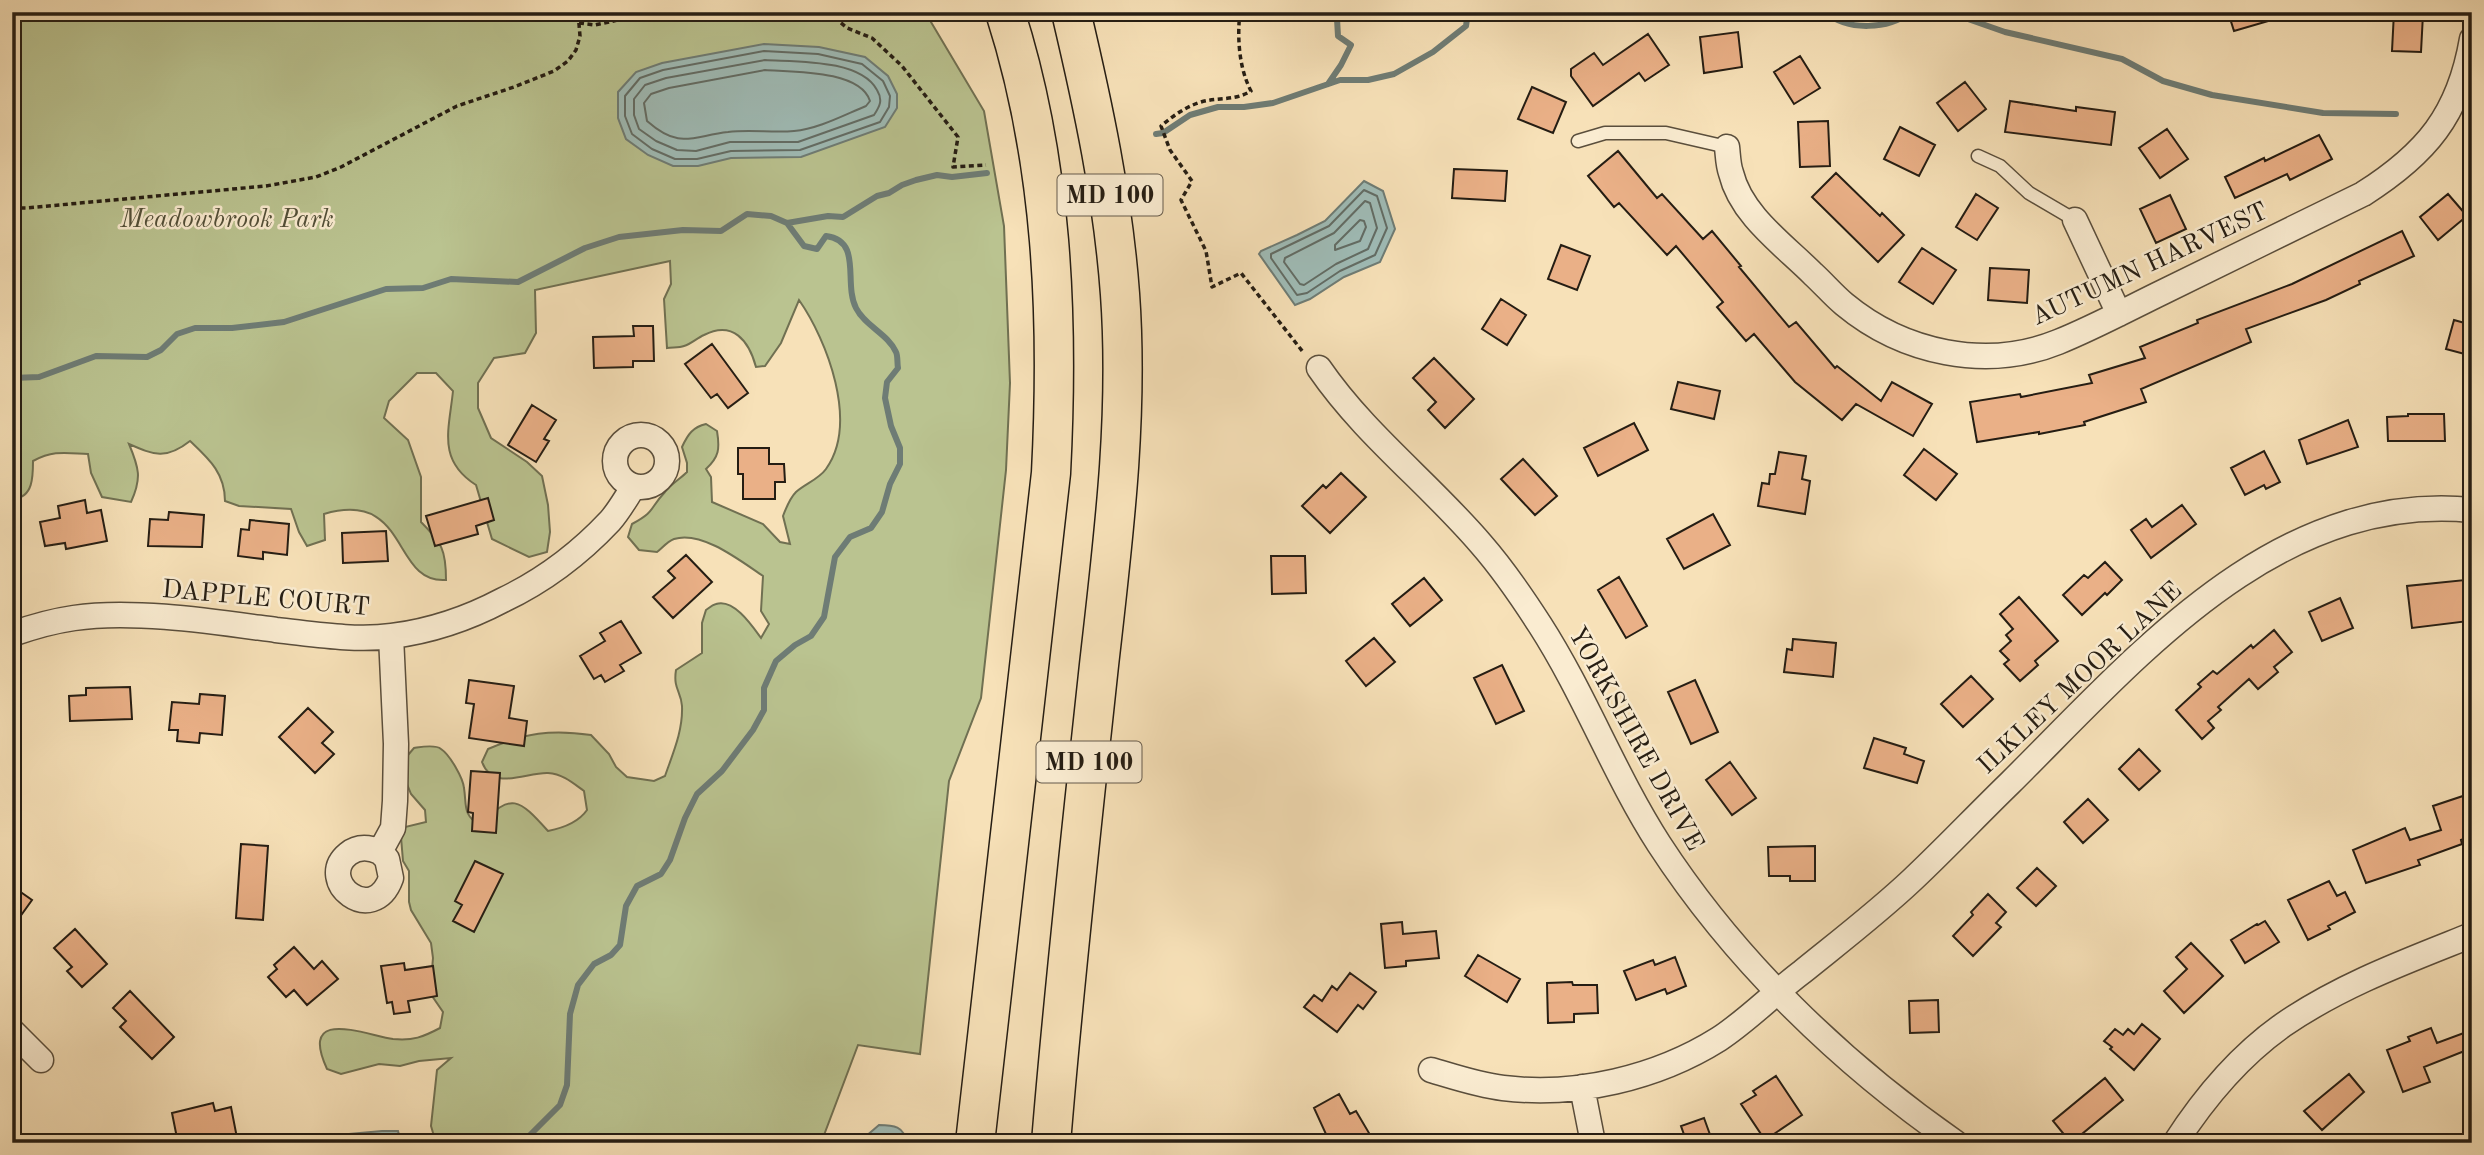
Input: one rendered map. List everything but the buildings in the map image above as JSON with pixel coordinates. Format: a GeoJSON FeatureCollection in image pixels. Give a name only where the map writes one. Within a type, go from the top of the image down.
{"type":"FeatureCollection","features":[{"type":"Feature","properties":{"kind":"highway"},"geometry":{"type":"LineString","coordinates":[[977,12],[986,35],[1002,97],[1018,184],[1036,295],[1045,382],[1044,473],[1025,710]]}},
{"type":"Feature","properties":{"kind":"highway","name":"MD 100"},"geometry":{"type":"LineString","coordinates":[[975,1143],[1051,473],[1056,382],[1054,295],[1046,205],[1029,105],[1005,12]]}},
{"type":"Feature","properties":{"kind":"highway","name":"MD 100"},"geometry":{"type":"LineString","coordinates":[[1051,1143],[1060,1032],[1119,478],[1122,380],[1120,295],[1110,195],[1091,94],[1071,12]]}},
{"type":"Feature","properties":{"kind":"street","name":"AUTUMN HARVEST"},"geometry":{"type":"LineString","coordinates":[[1727,147],[1731,174],[1739,195],[1753,216],[1845,305],[1883,330],[1913,345],[1947,354],[2019,354],[2056,343],[2119,314],[2363,194],[2396,173],[2421,150],[2442,123],[2458,90],[2472,39]]}},
{"type":"Feature","properties":{"kind":"street"},"geometry":{"type":"LineString","coordinates":[[2075,220],[2119,314]]}},
{"type":"Feature","properties":{"kind":"street","name":"YORKSHIRE DRIVE"},"geometry":{"type":"LineString","coordinates":[[1319,368],[1362,424],[1481,544],[1540,625],[1624,785],[1658,843],[1691,891],[1731,941],[1836,1049],[1902,1105],[1956,1143]]}},
{"type":"Feature","properties":{"kind":"street","name":"DAPPLE COURT"},"geometry":{"type":"LineString","coordinates":[[12,634],[75,618],[114,616],[170,619],[318,635],[391,636],[446,624],[480,612],[544,579],[611,520],[634,486]]}},
{"type":"Feature","properties":{"kind":"street","name":"ILKLEY MOOR LANE"},"geometry":{"type":"LineString","coordinates":[[1431,1070],[1504,1088],[1543,1090],[1622,1080],[1689,1056],[1721,1037],[1863,923],[1911,881],[2145,649],[2197,605],[2252,566],[2295,542],[2346,522],[2397,511],[2446,507],[2472,510]]}},
{"type":"Feature","properties":{"kind":"street"},"geometry":{"type":"LineString","coordinates":[[380,852],[393,828],[395,801],[396,744],[391,636]]}},
{"type":"Feature","properties":{"kind":"street"},"geometry":{"type":"LineString","coordinates":[[2175,1143],[2221,1082],[2283,1025],[2377,974],[2472,936]]}},
{"type":"Feature","properties":{"kind":"street"},"geometry":{"type":"LineString","coordinates":[[12,1031],[41,1060]]}},
{"type":"Feature","properties":{"kind":"street"},"geometry":{"type":"LineString","coordinates":[[1582,1087],[1593,1143]]}},
{"type":"Feature","properties":{"kind":"lane"},"geometry":{"type":"LineString","coordinates":[[1578,141],[1605,133],[1666,133],[1727,147]]}},
{"type":"Feature","properties":{"kind":"lane"},"geometry":{"type":"LineString","coordinates":[[1978,156],[2000,166],[2029,193],[2075,220]]}},
{"type":"Feature","properties":{"kind":"path"},"geometry":{"type":"LineString","coordinates":[[12,208],[266,186],[316,177],[341,167],[457,106],[514,88],[554,71],[568,61],[576,50],[580,36],[578,12]]}},
{"type":"Feature","properties":{"kind":"path"},"geometry":{"type":"LineString","coordinates":[[579,23],[595,25],[655,12]]}},
{"type":"Feature","properties":{"kind":"path"},"geometry":{"type":"LineString","coordinates":[[828,12],[847,28],[872,38],[902,66],[943,115],[958,137],[953,167],[986,165]]}},
{"type":"Feature","properties":{"kind":"path"},"geometry":{"type":"LineString","coordinates":[[1240,12],[1238,26],[1243,75],[1251,91],[1240,98],[1203,102],[1192,106],[1159,126],[1170,150],[1192,181],[1181,200],[1206,251],[1212,287],[1241,273],[1292,341],[1319,368]]}},
{"type":"Feature","properties":{"kind":"green space","name":"Meadowbrook Park"},"geometry":{"type":"Polygon","coordinates":[[[12,12],[925,12],[984,111],[1004,226],[1010,383],[1006,470],[981,698],[949,781],[920,1054],[858,1045],[821,1143],[436,1143],[431,1126],[437,1070],[451,1058],[400,1066],[379,1064],[341,1074],[327,1069],[320,1049],[321,1037],[328,1031],[339,1029],[393,1039],[412,1039],[440,1028],[443,1012],[430,993],[433,958],[431,943],[411,910],[409,871],[403,861],[401,837],[405,827],[426,822],[425,810],[411,794],[405,779],[408,755],[414,748],[435,747],[448,756],[463,784],[468,813],[480,826],[500,808],[515,803],[530,812],[548,831],[559,828],[575,822],[587,810],[584,791],[568,779],[548,773],[511,778],[494,776],[482,762],[488,749],[514,739],[538,734],[563,732],[591,735],[627,777],[654,781],[665,776],[679,733],[682,706],[676,670],[702,653],[702,623],[706,610],[716,604],[730,605],[761,638],[769,624],[761,611],[763,576],[721,549],[697,539],[674,539],[657,552],[639,550],[628,537],[632,524],[649,513],[667,489],[687,472],[682,447],[691,432],[706,424],[717,431],[718,443],[714,461],[706,469],[711,477],[712,502],[763,524],[780,542],[790,544],[783,516],[787,506],[796,492],[826,469],[835,450],[840,429],[839,406],[829,359],[810,317],[799,300],[781,343],[765,366],[756,367],[744,341],[723,330],[701,336],[687,345],[667,348],[664,299],[671,284],[670,261],[535,290],[536,333],[525,353],[494,358],[478,383],[478,408],[491,438],[527,462],[542,476],[550,532],[547,552],[529,557],[492,539],[476,485],[455,465],[451,455],[448,431],[453,391],[436,373],[417,373],[389,401],[384,418],[408,440],[421,477],[421,522],[441,548],[446,580],[428,577],[416,568],[386,525],[372,514],[352,510],[324,514],[325,540],[307,546],[291,509],[239,506],[225,501],[219,474],[190,441],[174,451],[160,454],[129,444],[138,473],[131,502],[102,497],[91,473],[88,454],[66,453],[47,455],[33,461],[31,485],[25,494],[14,498],[12,12]]]}},
{"type":"Feature","properties":{"kind":"water"},"geometry":{"type":"Polygon","coordinates":[[[764,44],[819,47],[865,57],[888,76],[897,94],[897,108],[885,127],[801,157],[731,158],[698,166],[673,166],[648,155],[626,139],[618,118],[618,92],[636,72],[662,63],[764,44]]]}},
{"type":"Feature","properties":{"kind":"water"},"geometry":{"type":"Polygon","coordinates":[[[1364,181],[1383,191],[1395,229],[1380,262],[1344,277],[1310,299],[1295,305],[1259,254],[1325,221],[1364,181]]]}},
{"type":"Feature","properties":{"kind":"water"},"geometry":{"type":"Polygon","coordinates":[[[879,1125],[893,1126],[901,1130],[906,1143],[858,1143],[879,1125]]]}},
{"type":"Feature","properties":{"kind":"water"},"geometry":{"type":"Polygon","coordinates":[[[398,1131],[401,1143],[341,1143],[341,1138],[349,1134],[398,1131]]]}},
{"type":"Feature","properties":{"kind":"waterway"},"geometry":{"type":"LineString","coordinates":[[1328,84],[1351,45],[1338,36],[1337,19],[1329,12]]}},
{"type":"Feature","properties":{"kind":"waterway"},"geometry":{"type":"LineString","coordinates":[[1156,134],[1163,133],[1190,115],[1218,107],[1273,103],[1340,80],[1368,80],[1394,74],[1433,52],[1466,26],[1468,12]]}},
{"type":"Feature","properties":{"kind":"waterway"},"geometry":{"type":"LineString","coordinates":[[1825,12],[1845,23],[1868,26],[1891,22],[1911,12]]}},
{"type":"Feature","properties":{"kind":"waterway"},"geometry":{"type":"LineString","coordinates":[[1948,12],[2005,32],[2122,59],[2163,81],[2212,95],[2323,113],[2396,114]]}},
{"type":"Feature","properties":{"kind":"waterway"},"geometry":{"type":"LineString","coordinates":[[787,223],[828,216],[843,217],[877,196],[916,180],[937,175],[952,177],[987,173]]}},
{"type":"Feature","properties":{"kind":"waterway"},"geometry":{"type":"LineString","coordinates":[[12,378],[39,377],[96,356],[147,357],[161,350],[177,334],[195,328],[232,328],[284,322],[386,289],[423,288],[451,279],[518,282],[585,248],[619,237],[683,230],[721,231],[747,214],[771,216],[787,223],[804,246],[817,249],[826,236],[837,239],[844,246],[850,264],[852,298],[856,308],[865,320],[888,340],[897,354],[898,368],[887,382],[885,398],[891,426],[900,448],[900,464],[890,484],[882,512],[871,528],[850,537],[835,557],[824,617],[811,636],[776,661],[764,688],[764,710],[753,730],[722,771],[697,794],[670,860],[661,874],[637,886],[626,906],[620,945],[611,955],[594,964],[578,985],[570,1014],[567,1085],[560,1105],[527,1138],[526,1143]]}}]}
